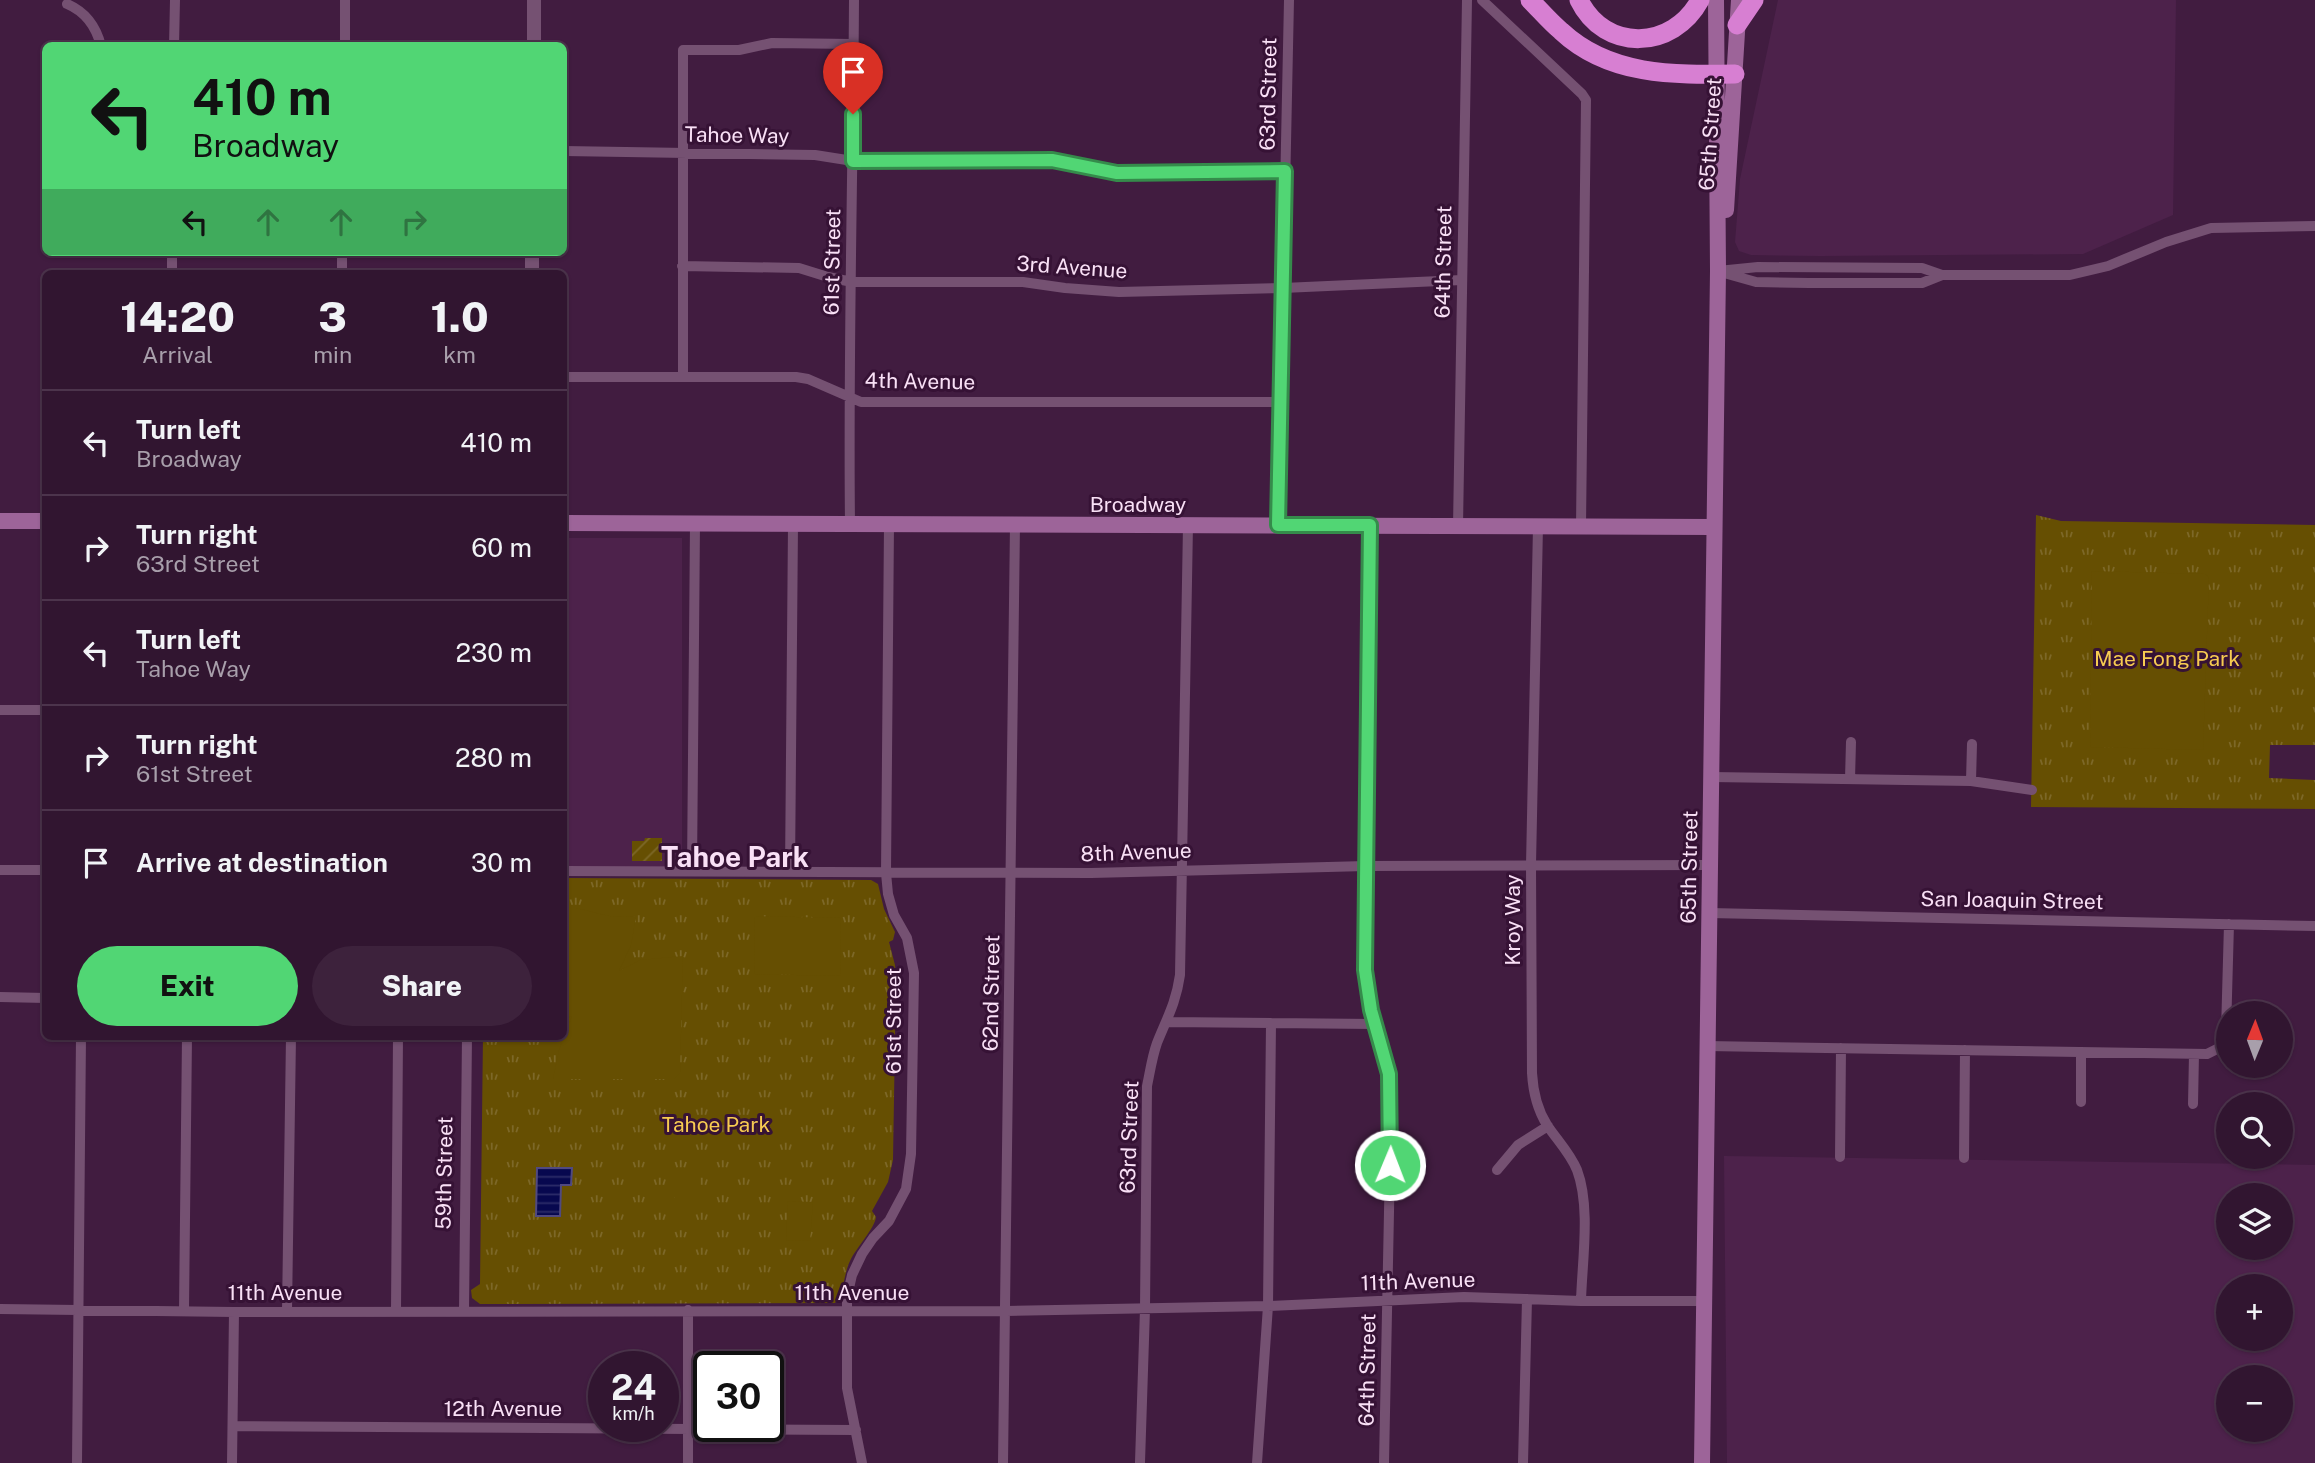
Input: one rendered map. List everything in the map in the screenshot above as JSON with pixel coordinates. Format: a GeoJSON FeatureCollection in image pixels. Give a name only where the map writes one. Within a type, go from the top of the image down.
{"type":"FeatureCollection","features":[{"type":"Feature","properties":{"kind":"highway"},"geometry":{"type":"LineString","coordinates":[[1530,0],[1562,33],[1589,52],[1619,66],[1651,73],[1725,74]]}},
{"type":"Feature","properties":{"kind":"highway"},"geometry":{"type":"LineString","coordinates":[[1579,0],[1594,23],[1606,32],[1630,38],[1655,36],[1682,24],[1700,0]]}},
{"type":"Feature","properties":{"kind":"highway"},"geometry":{"type":"LineString","coordinates":[[1737,25],[1754,0]]}},
{"type":"Feature","properties":{"kind":"main road","name":"65th Street"},"geometry":{"type":"LineString","coordinates":[[1702,1463],[1713,527],[1725,74],[1716,0]]}},
{"type":"Feature","properties":{"kind":"main road","name":"65th Street"},"geometry":{"type":"LineString","coordinates":[[1725,74],[1737,25],[1739,0]]}},
{"type":"Feature","properties":{"kind":"main road"},"geometry":{"type":"LineString","coordinates":[[0,521],[42,522]]}},
{"type":"Feature","properties":{"kind":"main road","name":"Broadway"},"geometry":{"type":"LineString","coordinates":[[567,523],[1713,527]]}},
{"type":"Feature","properties":{"kind":"street"},"geometry":{"type":"LineString","coordinates":[[174,42],[175,0]]}},
{"type":"Feature","properties":{"kind":"street"},"geometry":{"type":"LineString","coordinates":[[345,0],[345,42]]}},
{"type":"Feature","properties":{"kind":"street"},"geometry":{"type":"LineString","coordinates":[[534,0],[534,42]]}},
{"type":"Feature","properties":{"kind":"street","name":"61st Street"},"geometry":{"type":"LineString","coordinates":[[850,524],[848,396],[852,282],[854,0]]}},
{"type":"Feature","properties":{"kind":"street","name":"63rd Street"},"geometry":{"type":"LineString","coordinates":[[1278,525],[1289,0]]}},
{"type":"Feature","properties":{"kind":"street","name":"64th Street"},"geometry":{"type":"LineString","coordinates":[[1458,526],[1466,0]]}},
{"type":"Feature","properties":{"kind":"street"},"geometry":{"type":"LineString","coordinates":[[1482,0],[1586,100],[1581,526]]}},
{"type":"Feature","properties":{"kind":"street"},"geometry":{"type":"LineString","coordinates":[[67,4],[85,14],[99,42]]}},
{"type":"Feature","properties":{"kind":"street"},"geometry":{"type":"LineString","coordinates":[[683,377],[683,50],[739,50],[772,43],[854,44]]}},
{"type":"Feature","properties":{"kind":"street","name":"Tahoe Way"},"geometry":{"type":"LineString","coordinates":[[567,151],[815,155],[853,161],[1052,160],[1117,173],[1285,171]]}},
{"type":"Feature","properties":{"kind":"street"},"geometry":{"type":"LineString","coordinates":[[1718,271],[1756,282],[1922,284],[1942,275],[2070,275],[2108,265],[2211,228],[2315,226]]}},
{"type":"Feature","properties":{"kind":"street","name":"3rd Avenue"},"geometry":{"type":"LineString","coordinates":[[682,265],[799,268],[852,282],[1023,282],[1119,292],[1462,281]]}},
{"type":"Feature","properties":{"kind":"street","name":"4th Avenue"},"geometry":{"type":"LineString","coordinates":[[567,377],[796,377],[808,379],[861,402],[1281,402]]}},
{"type":"Feature","properties":{"kind":"street"},"geometry":{"type":"LineString","coordinates":[[692,871],[695,523]]}},
{"type":"Feature","properties":{"kind":"street"},"geometry":{"type":"LineString","coordinates":[[790,872],[793,524]]}},
{"type":"Feature","properties":{"kind":"street","name":"61st Street"},"geometry":{"type":"LineString","coordinates":[[862,1463],[847,1388],[846,1311],[852,1275],[873,1238],[897,1208],[906,1189],[911,1165],[914,973],[907,938],[894,915],[888,894],[886,873],[888,524]]}},
{"type":"Feature","properties":{"kind":"street","name":"62nd Street"},"geometry":{"type":"LineString","coordinates":[[1003,1463],[1015,524]]}},
{"type":"Feature","properties":{"kind":"street","name":"63rd Street"},"geometry":{"type":"LineString","coordinates":[[1140,1462],[1146,1309],[1147,1086],[1151,1062],[1178,994],[1180,975],[1188,525]]}},
{"type":"Feature","properties":{"kind":"street","name":"64th Street"},"geometry":{"type":"LineString","coordinates":[[1370,525],[1365,970],[1391,1094],[1384,1463]]}},
{"type":"Feature","properties":{"kind":"street","name":"Kroy Way"},"geometry":{"type":"LineString","coordinates":[[1538,526],[1531,865],[1532,1073],[1536,1101],[1548,1126],[1569,1153],[1581,1183],[1584,1207],[1581,1301]]}},
{"type":"Feature","properties":{"kind":"street"},"geometry":{"type":"LineString","coordinates":[[0,710],[42,710]]}},
{"type":"Feature","properties":{"kind":"street"},"geometry":{"type":"LineString","coordinates":[[1850,779],[1851,742]]}},
{"type":"Feature","properties":{"kind":"street"},"geometry":{"type":"LineString","coordinates":[[1971,781],[1972,744]]}},
{"type":"Feature","properties":{"kind":"street"},"geometry":{"type":"LineString","coordinates":[[1711,777],[1971,781],[2032,790]]}},
{"type":"Feature","properties":{"kind":"street","name":"8th Avenue"},"geometry":{"type":"LineString","coordinates":[[567,871],[1012,874],[1366,866],[1710,866]]}},
{"type":"Feature","properties":{"kind":"street"},"geometry":{"type":"LineString","coordinates":[[0,870],[42,870]]}},
{"type":"Feature","properties":{"kind":"street","name":"San Joaquin Street"},"geometry":{"type":"LineString","coordinates":[[1709,913],[2315,926]]}},
{"type":"Feature","properties":{"kind":"street"},"geometry":{"type":"LineString","coordinates":[[1707,1046],[2194,1054],[2214,1052],[2224,1041],[2229,924]]}},
{"type":"Feature","properties":{"kind":"street"},"geometry":{"type":"LineString","coordinates":[[0,997],[42,998]]}},
{"type":"Feature","properties":{"kind":"street"},"geometry":{"type":"LineString","coordinates":[[1168,1022],[1376,1024]]}},
{"type":"Feature","properties":{"kind":"street"},"geometry":{"type":"LineString","coordinates":[[1256,1463],[1268,1306],[1271,1023]]}},
{"type":"Feature","properties":{"kind":"street"},"geometry":{"type":"LineString","coordinates":[[77,1463],[81,1040]]}},
{"type":"Feature","properties":{"kind":"street"},"geometry":{"type":"LineString","coordinates":[[184,1310],[187,1040]]}},
{"type":"Feature","properties":{"kind":"street"},"geometry":{"type":"LineString","coordinates":[[287,1311],[291,1040]]}},
{"type":"Feature","properties":{"kind":"street"},"geometry":{"type":"LineString","coordinates":[[396,1311],[398,1040]]}},
{"type":"Feature","properties":{"kind":"street","name":"59th Street"},"geometry":{"type":"LineString","coordinates":[[464,1311],[467,1040]]}},
{"type":"Feature","properties":{"kind":"street"},"geometry":{"type":"LineString","coordinates":[[1840,1157],[1841,1048]]}},
{"type":"Feature","properties":{"kind":"street"},"geometry":{"type":"LineString","coordinates":[[1964,1158],[1965,1050]]}},
{"type":"Feature","properties":{"kind":"street"},"geometry":{"type":"LineString","coordinates":[[2081,1052],[2081,1102]]}},
{"type":"Feature","properties":{"kind":"street"},"geometry":{"type":"LineString","coordinates":[[2193,1104],[2194,1054]]}},
{"type":"Feature","properties":{"kind":"street"},"geometry":{"type":"LineString","coordinates":[[1497,1170],[1518,1145],[1548,1126]]}},
{"type":"Feature","properties":{"kind":"street","name":"11th Avenue"},"geometry":{"type":"LineString","coordinates":[[0,1309],[234,1312],[1006,1311],[1268,1306],[1464,1297],[1704,1301]]}},
{"type":"Feature","properties":{"kind":"street"},"geometry":{"type":"LineString","coordinates":[[1523,1463],[1527,1299]]}},
{"type":"Feature","properties":{"kind":"street"},"geometry":{"type":"LineString","coordinates":[[688,1310],[688,1463]]}},
{"type":"Feature","properties":{"kind":"street"},"geometry":{"type":"LineString","coordinates":[[232,1463],[234,1312]]}},
{"type":"Feature","properties":{"kind":"street","name":"12th Avenue"},"geometry":{"type":"LineString","coordinates":[[233,1426],[856,1430]]}},
{"type":"Feature","properties":{"kind":"shaded area"},"geometry":{"type":"Polygon","coordinates":[[[1778,0],[2176,0],[2173,215],[2083,254],[1821,256],[1751,255],[1739,251],[1735,242],[1740,179],[1778,0]]]}},
{"type":"Feature","properties":{"kind":"shaded area"},"geometry":{"type":"Polygon","coordinates":[[[567,538],[682,538],[682,868],[567,868],[567,538]]]}},
{"type":"Feature","properties":{"kind":"shaded area"},"geometry":{"type":"Polygon","coordinates":[[[1724,1156],[2216,1163],[2216,1169],[2293,1169],[2293,1165],[2315,1165],[2315,1463],[1727,1463],[1724,1156]]]}},
{"type":"Feature","properties":{"kind":"shaded area"},"geometry":{"type":"Polygon","coordinates":[[[537,1168],[572,1168],[571,1185],[561,1185],[560,1216],[536,1216],[537,1168]]]}},
{"type":"Feature","properties":{"kind":"green space","name":"Mae Fong Park"},"geometry":{"type":"Polygon","coordinates":[[[2036,515],[2061,521],[2315,525],[2315,745],[2270,745],[2269,778],[2315,780],[2315,809],[2031,807],[2036,515]]]}},
{"type":"Feature","properties":{"kind":"green space"},"geometry":{"type":"Polygon","coordinates":[[[2092,571],[2205,574],[2209,577],[2203,750],[2090,747],[2092,571]]]}},
{"type":"Feature","properties":{"kind":"green space"},"geometry":{"type":"Polygon","coordinates":[[[645,838],[662,838],[662,861],[632,861],[632,841],[644,841],[645,838]]]}},
{"type":"Feature","properties":{"kind":"green space","name":"Tahoe Park"},"geometry":{"type":"Polygon","coordinates":[[[567,878],[871,880],[878,884],[884,909],[895,932],[893,940],[889,942],[896,976],[893,1160],[888,1182],[872,1211],[876,1217],[875,1222],[850,1261],[835,1303],[480,1304],[472,1298],[471,1290],[480,1284],[483,1040],[567,1040],[567,878]]]}},
{"type":"Feature","properties":{"kind":"green space"},"geometry":{"type":"Polygon","coordinates":[[[567,908],[609,916],[636,917],[631,945],[619,971],[640,960],[683,956],[680,1073],[674,1079],[553,1079],[559,1050],[563,1040],[567,1040],[567,1029],[572,1016],[567,1018],[567,908]]]}},
{"type":"Feature","properties":{"kind":"green space"},"geometry":{"type":"Polygon","coordinates":[[[755,916],[841,918],[840,976],[754,974],[755,916]]]}},
{"type":"Feature","properties":{"kind":"green space"},"geometry":{"type":"Polygon","coordinates":[[[675,1173],[699,1173],[699,1208],[675,1208],[675,1173]]]}},
{"type":"Feature","properties":{"kind":"green space"},"geometry":{"type":"Polygon","coordinates":[[[788,1201],[813,1202],[810,1241],[786,1240],[788,1201]]]}},
{"type":"Feature","properties":{"kind":"district","name":"Tahoe Park"},"geometry":{"type":"Point","coordinates":[735,856]}},
{"type":"Feature","properties":{"kind":"route"},"geometry":{"type":"LineString","coordinates":[[853,114],[853,161],[1052,160],[1117,173],[1285,171],[1278,525],[1370,525],[1365,970],[1371,1010],[1389,1074],[1390,1165]]}}]}
